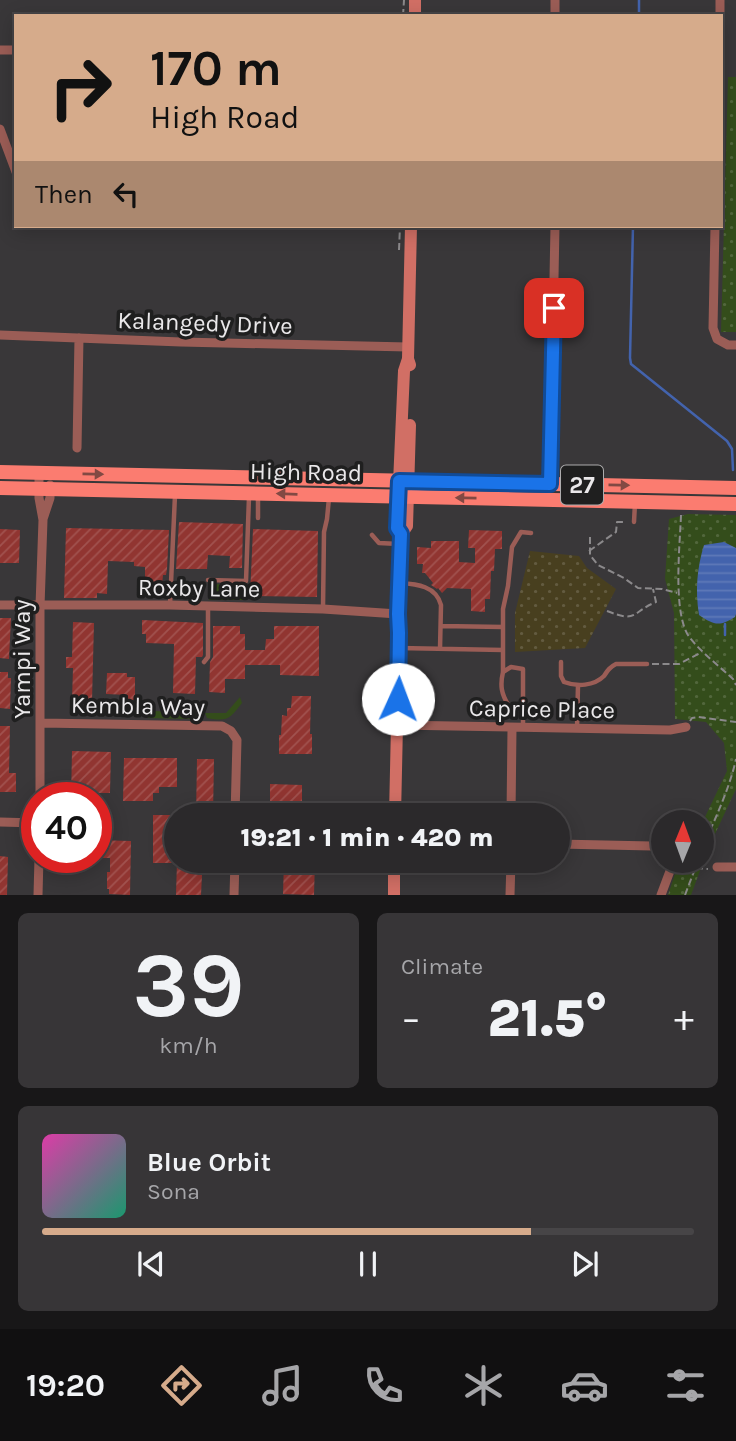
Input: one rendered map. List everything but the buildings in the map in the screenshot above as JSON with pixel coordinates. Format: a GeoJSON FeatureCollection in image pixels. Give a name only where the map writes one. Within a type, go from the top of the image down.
{"type":"FeatureCollection","features":[{"type":"Feature","properties":{"kind":"main road","name":"High Road"},"geometry":{"type":"LineString","coordinates":[[0,472],[736,488]]}},
{"type":"Feature","properties":{"kind":"main road","name":"High Road"},"geometry":{"type":"LineString","coordinates":[[0,488],[736,504]]}},
{"type":"Feature","properties":{"kind":"street"},"geometry":{"type":"LineString","coordinates":[[0,129],[14,167]]}},
{"type":"Feature","properties":{"kind":"street"},"geometry":{"type":"LineString","coordinates":[[395,803],[399,583],[401,539],[407,526],[403,497],[404,371],[408,353],[411,228]]}},
{"type":"Feature","properties":{"kind":"street"},"geometry":{"type":"LineString","coordinates":[[550,484],[555,228]]}},
{"type":"Feature","properties":{"kind":"street"},"geometry":{"type":"LineString","coordinates":[[715,228],[713,328],[717,339],[728,345],[736,345]]}},
{"type":"Feature","properties":{"kind":"street","name":"Kalangedy Drive"},"geometry":{"type":"LineString","coordinates":[[0,335],[408,353]]}},
{"type":"Feature","properties":{"kind":"street"},"geometry":{"type":"LineString","coordinates":[[77,448],[79,338]]}},
{"type":"Feature","properties":{"kind":"street","name":"Yampi Way"},"geometry":{"type":"LineString","coordinates":[[40,782],[40,606],[43,520],[50,498],[44,489],[45,473]]}},
{"type":"Feature","properties":{"kind":"street","name":"Roxby Lane"},"geometry":{"type":"LineString","coordinates":[[0,605],[170,606],[194,603],[208,606],[398,614]]}},
{"type":"Feature","properties":{"kind":"street","name":"Kembla Way"},"geometry":{"type":"LineString","coordinates":[[41,723],[222,726],[237,740],[235,803]]}},
{"type":"Feature","properties":{"kind":"street","name":"Caprice Place"},"geometry":{"type":"LineString","coordinates":[[397,724],[670,730],[686,727]]}},
{"type":"Feature","properties":{"kind":"street"},"geometry":{"type":"LineString","coordinates":[[511,803],[512,728]]}},
{"type":"Feature","properties":{"kind":"street"},"geometry":{"type":"LineString","coordinates":[[0,822],[21,823]]}},
{"type":"Feature","properties":{"kind":"street"},"geometry":{"type":"LineString","coordinates":[[570,844],[651,846]]}},
{"type":"Feature","properties":{"kind":"street"},"geometry":{"type":"LineString","coordinates":[[717,867],[736,867]]}},
{"type":"Feature","properties":{"kind":"street"},"geometry":{"type":"LineString","coordinates":[[38,873],[38,895]]}},
{"type":"Feature","properties":{"kind":"street"},"geometry":{"type":"LineString","coordinates":[[234,873],[234,895]]}},
{"type":"Feature","properties":{"kind":"street"},"geometry":{"type":"LineString","coordinates":[[394,873],[394,895]]}},
{"type":"Feature","properties":{"kind":"street"},"geometry":{"type":"LineString","coordinates":[[510,895],[511,873]]}},
{"type":"Feature","properties":{"kind":"street"},"geometry":{"type":"LineString","coordinates":[[661,895],[669,873]]}},
{"type":"Feature","properties":{"kind":"lane"},"geometry":{"type":"LineString","coordinates":[[170,606],[176,492]]}},
{"type":"Feature","properties":{"kind":"lane"},"geometry":{"type":"LineString","coordinates":[[254,493],[258,518]]}},
{"type":"Feature","properties":{"kind":"lane"},"geometry":{"type":"LineString","coordinates":[[208,580],[246,581],[254,493]]}},
{"type":"Feature","properties":{"kind":"lane"},"geometry":{"type":"LineString","coordinates":[[323,609],[324,532],[328,495]]}},
{"type":"Feature","properties":{"kind":"lane"},"geometry":{"type":"LineString","coordinates":[[634,522],[635,502]]}},
{"type":"Feature","properties":{"kind":"lane"},"geometry":{"type":"LineString","coordinates":[[524,706],[509,706],[501,690],[503,609],[512,547],[521,532],[531,533]]}},
{"type":"Feature","properties":{"kind":"lane"},"geometry":{"type":"LineString","coordinates":[[372,535],[379,543],[401,539]]}},
{"type":"Feature","properties":{"kind":"lane"},"geometry":{"type":"LineString","coordinates":[[399,583],[429,588],[440,599],[440,649]]}},
{"type":"Feature","properties":{"kind":"lane"},"geometry":{"type":"LineString","coordinates":[[204,662],[208,657],[208,606]]}},
{"type":"Feature","properties":{"kind":"lane"},"geometry":{"type":"LineString","coordinates":[[441,626],[503,627]]}},
{"type":"Feature","properties":{"kind":"lane"},"geometry":{"type":"LineString","coordinates":[[399,648],[503,650]]}},
{"type":"Feature","properties":{"kind":"lane"},"geometry":{"type":"LineString","coordinates":[[561,662],[564,682],[578,685],[596,682],[612,665],[647,664]]}},
{"type":"Feature","properties":{"kind":"lane"},"geometry":{"type":"LineString","coordinates":[[503,672],[511,667],[523,668],[523,728]]}},
{"type":"Feature","properties":{"kind":"lane"},"geometry":{"type":"LineString","coordinates":[[577,729],[578,685]]}},
{"type":"Feature","properties":{"kind":"path"},"geometry":{"type":"LineString","coordinates":[[681,513],[679,609],[683,626],[690,638],[736,685]]}},
{"type":"Feature","properties":{"kind":"path"},"geometry":{"type":"LineString","coordinates":[[589,551],[616,532],[617,522],[634,522]]}},
{"type":"Feature","properties":{"kind":"path"},"geometry":{"type":"LineString","coordinates":[[590,537],[589,551],[598,565],[638,588],[653,588],[679,594]]}},
{"type":"Feature","properties":{"kind":"path"},"geometry":{"type":"LineString","coordinates":[[607,611],[627,617],[633,616],[656,602],[653,588]]}},
{"type":"Feature","properties":{"kind":"path"},"geometry":{"type":"LineString","coordinates":[[647,664],[679,664],[703,651]]}},
{"type":"Feature","properties":{"kind":"path"},"geometry":{"type":"LineString","coordinates":[[686,727],[692,718],[698,717],[736,722]]}},
{"type":"Feature","properties":{"kind":"path"},"geometry":{"type":"LineString","coordinates":[[714,821],[732,777],[736,759]]}},
{"type":"Feature","properties":{"kind":"path"},"geometry":{"type":"LineString","coordinates":[[685,895],[693,873]]}},
{"type":"Feature","properties":{"kind":"green space"},"geometry":{"type":"Polygon","coordinates":[[[728,77],[736,77],[736,332],[721,332],[728,77]]]}},
{"type":"Feature","properties":{"kind":"green space"},"geometry":{"type":"Polygon","coordinates":[[[688,514],[736,515],[736,789],[714,836],[714,810],[708,810],[727,771],[724,743],[706,722],[675,719],[674,613],[665,579],[669,519],[688,514]]]}},
{"type":"Feature","properties":{"kind":"green space"},"geometry":{"type":"Polygon","coordinates":[[[209,584],[246,585],[246,600],[209,600],[209,584]]]}},
{"type":"Feature","properties":{"kind":"green space"},"geometry":{"type":"Polygon","coordinates":[[[240,697],[242,703],[231,716],[219,720],[207,718],[205,713],[226,713],[240,697]]]}},
{"type":"Feature","properties":{"kind":"green space"},"geometry":{"type":"Polygon","coordinates":[[[147,711],[198,712],[196,719],[191,719],[148,718],[147,711]]]}},
{"type":"Feature","properties":{"kind":"green space"},"geometry":{"type":"Polygon","coordinates":[[[675,873],[699,873],[691,895],[668,895],[675,873]]]}},
{"type":"Feature","properties":{"kind":"sand"},"geometry":{"type":"Polygon","coordinates":[[[530,551],[579,556],[587,568],[616,589],[585,648],[515,652],[515,613],[530,551]]]}},
{"type":"Feature","properties":{"kind":"water"},"geometry":{"type":"Polygon","coordinates":[[[724,542],[736,548],[736,614],[735,617],[717,624],[699,615],[697,579],[704,545],[724,542]]]}},
{"type":"Feature","properties":{"kind":"waterway"},"geometry":{"type":"LineString","coordinates":[[639,0],[639,14]]}},
{"type":"Feature","properties":{"kind":"waterway"},"geometry":{"type":"LineString","coordinates":[[633,228],[631,364],[727,441],[732,449],[733,470]]}},
{"type":"Feature","properties":{"kind":"waterway"},"geometry":{"type":"LineString","coordinates":[[725,624],[725,635]]}},
{"type":"Feature","properties":{"kind":"route"},"geometry":{"type":"LineString","coordinates":[[398,699],[401,534],[397,528],[399,481],[550,484],[554,308]]}}]}
